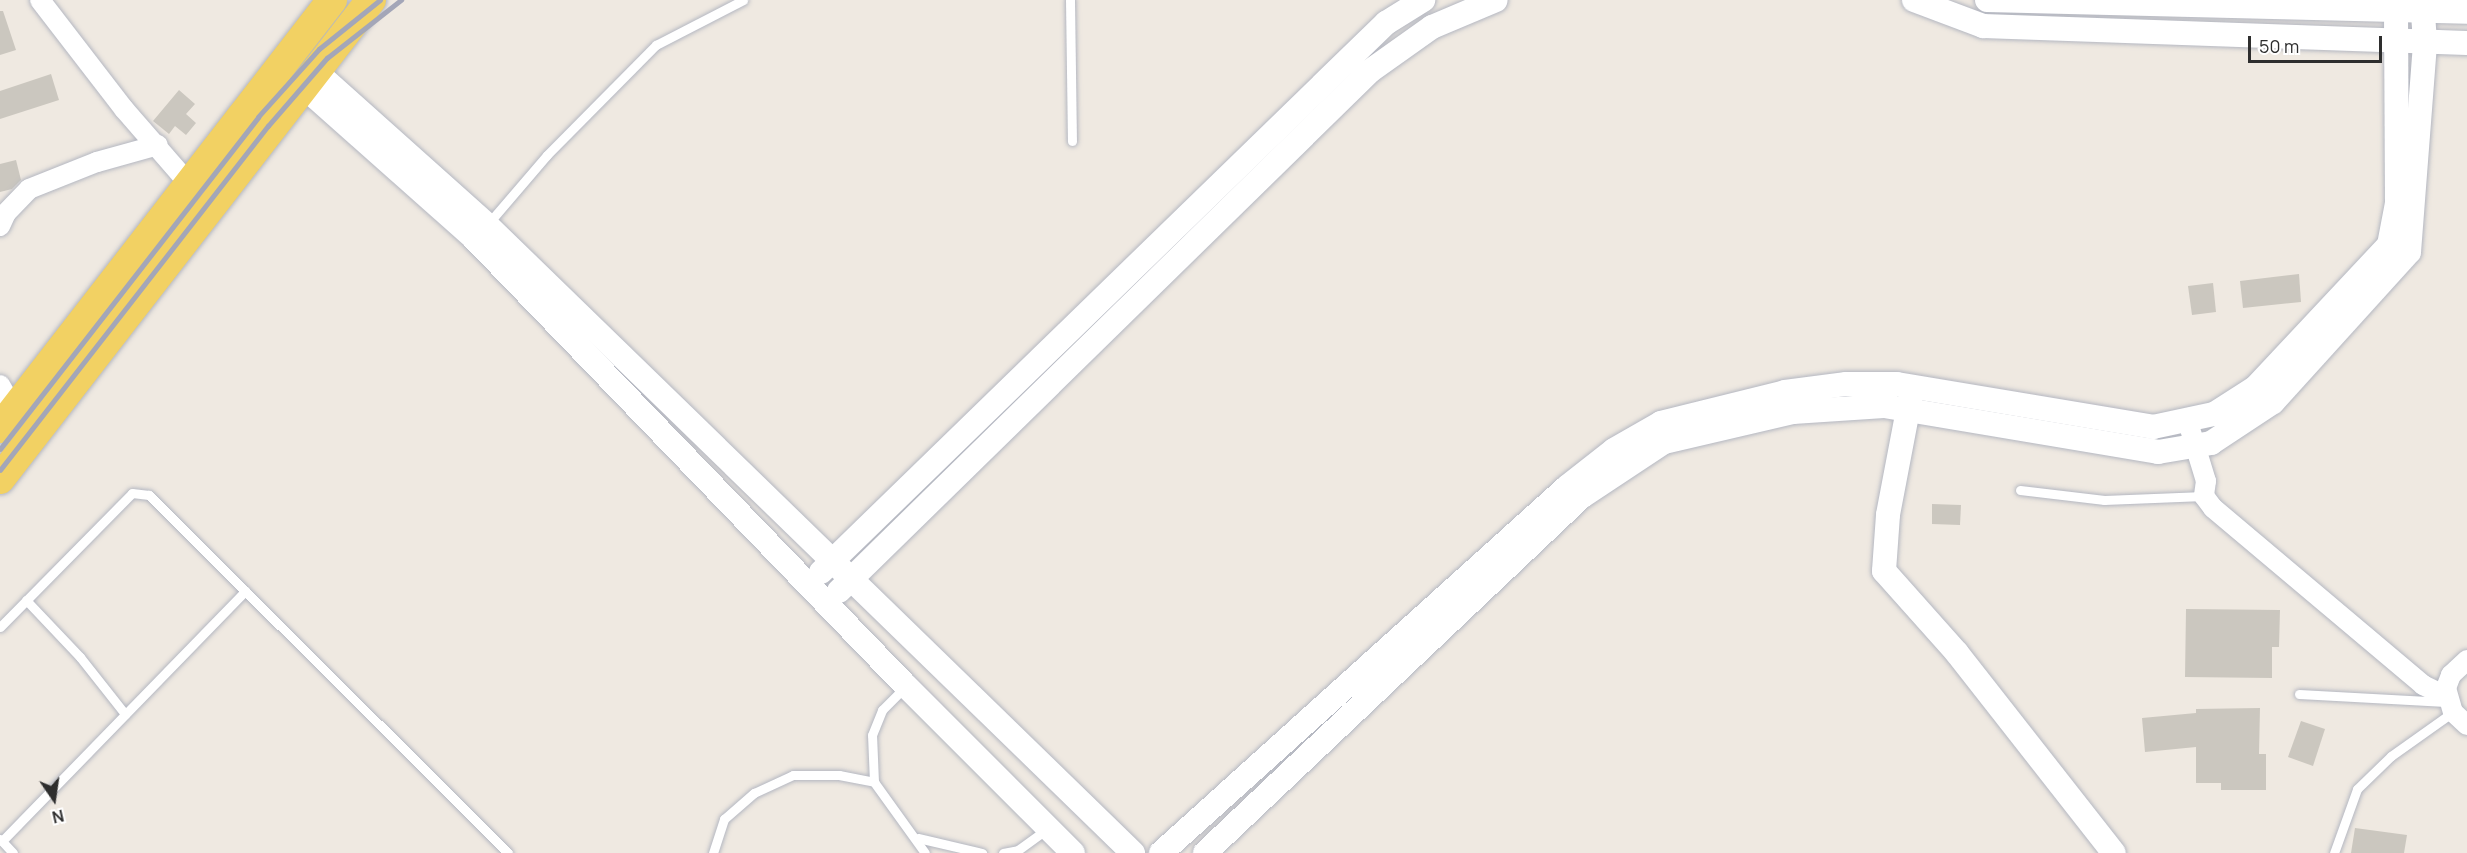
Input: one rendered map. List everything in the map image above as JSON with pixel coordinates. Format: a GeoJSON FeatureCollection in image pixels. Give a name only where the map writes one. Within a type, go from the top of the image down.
{"type":"FeatureCollection","features":[{"type":"Feature","properties":{"kind":"main road"},"geometry":{"type":"LineString","coordinates":[[5,407],[188,186],[332,0]]}},
{"type":"Feature","properties":{"kind":"main road"},"geometry":{"type":"LineString","coordinates":[[0,479],[371,0]]}},
{"type":"Feature","properties":{"kind":"street"},"geometry":{"type":"LineString","coordinates":[[40,0],[124,109],[158,145],[188,186],[213,205]]}},
{"type":"Feature","properties":{"kind":"street"},"geometry":{"type":"LineString","coordinates":[[818,593],[830,560],[1386,23],[1423,0]]}},
{"type":"Feature","properties":{"kind":"street"},"geometry":{"type":"LineString","coordinates":[[818,593],[851,581],[1370,71],[1432,27],[1496,0]]}},
{"type":"Feature","properties":{"kind":"street"},"geometry":{"type":"LineString","coordinates":[[1914,0],[1983,26],[2467,44]]}},
{"type":"Feature","properties":{"kind":"street"},"geometry":{"type":"LineString","coordinates":[[1987,0],[2467,12]]}},
{"type":"Feature","properties":{"kind":"street"},"geometry":{"type":"LineString","coordinates":[[1205,853],[1581,497],[1664,442],[1793,412],[1884,406],[1910,398],[2152,427],[2214,414],[2256,387],[2389,245],[2397,203],[2396,11]]}},
{"type":"Feature","properties":{"kind":"street"},"geometry":{"type":"LineString","coordinates":[[1161,853],[1614,450],[1661,423],[1785,392],[1846,384],[2158,452],[2211,442],[2273,402],[2409,252],[2425,42],[2423,11]]}},
{"type":"Feature","properties":{"kind":"street"},"geometry":{"type":"LineString","coordinates":[[309,79],[480,231],[830,560],[1132,853]]}},
{"type":"Feature","properties":{"kind":"street"},"geometry":{"type":"LineString","coordinates":[[0,226],[6,213],[29,189],[97,162],[158,145]]}},
{"type":"Feature","properties":{"kind":"street"},"geometry":{"type":"LineString","coordinates":[[480,231],[906,686],[1073,853]]}},
{"type":"Feature","properties":{"kind":"street"},"geometry":{"type":"LineString","coordinates":[[1910,398],[1888,515],[1884,571],[1957,653],[2114,853]]}},
{"type":"Feature","properties":{"kind":"street"},"geometry":{"type":"LineString","coordinates":[[2187,419],[2205,481],[2204,496],[2213,508],[2454,709]]}},
{"type":"Feature","properties":{"kind":"street"},"geometry":{"type":"LineString","coordinates":[[2454,709],[2451,675],[2467,660]]}},
{"type":"Feature","properties":{"kind":"lane"},"geometry":{"type":"LineString","coordinates":[[480,231],[547,155],[656,45],[743,0]]}},
{"type":"Feature","properties":{"kind":"lane"},"geometry":{"type":"LineString","coordinates":[[1070,0],[1072,141]]}},
{"type":"Feature","properties":{"kind":"lane"},"geometry":{"type":"LineString","coordinates":[[2020,490],[2104,500],[2204,496]]}},
{"type":"Feature","properties":{"kind":"lane"},"geometry":{"type":"LineString","coordinates":[[0,627],[132,493],[149,495],[508,853]]}},
{"type":"Feature","properties":{"kind":"lane"},"geometry":{"type":"LineString","coordinates":[[13,853],[1,840],[245,591]]}},
{"type":"Feature","properties":{"kind":"lane"},"geometry":{"type":"LineString","coordinates":[[26,600],[80,657],[125,714]]}},
{"type":"Feature","properties":{"kind":"lane"},"geometry":{"type":"LineString","coordinates":[[906,686],[882,710],[872,735],[874,782],[918,838],[925,853]]}},
{"type":"Feature","properties":{"kind":"lane"},"geometry":{"type":"LineString","coordinates":[[2299,694],[2454,709]]}},
{"type":"Feature","properties":{"kind":"lane"},"geometry":{"type":"LineString","coordinates":[[2334,853],[2358,789],[2391,756],[2454,709]]}},
{"type":"Feature","properties":{"kind":"lane"},"geometry":{"type":"LineString","coordinates":[[713,853],[724,819],[754,793],[793,775],[838,775],[874,782]]}},
{"type":"Feature","properties":{"kind":"lane"},"geometry":{"type":"LineString","coordinates":[[1003,853],[1018,850],[1047,829]]}},
{"type":"Feature","properties":{"kind":"lane"},"geometry":{"type":"LineString","coordinates":[[918,838],[982,853]]}},
{"type":"Feature","properties":{"kind":"building"},"geometry":{"type":"Polygon","coordinates":[[[0,11],[3,11],[16,50],[0,55],[0,11]]]}},
{"type":"Feature","properties":{"kind":"building"},"geometry":{"type":"Polygon","coordinates":[[[51,74],[59,100],[0,119],[0,91],[51,74]]]}},
{"type":"Feature","properties":{"kind":"building"},"geometry":{"type":"Polygon","coordinates":[[[179,90],[195,104],[186,114],[196,123],[186,135],[175,126],[169,134],[153,121],[179,90]]]}},
{"type":"Feature","properties":{"kind":"building"},"geometry":{"type":"Polygon","coordinates":[[[16,160],[21,180],[12,189],[0,192],[0,164],[16,160]]]}},
{"type":"Feature","properties":{"kind":"building"},"geometry":{"type":"Polygon","coordinates":[[[2299,274],[2301,302],[2243,308],[2240,281],[2299,274]]]}},
{"type":"Feature","properties":{"kind":"building"},"geometry":{"type":"Polygon","coordinates":[[[2213,283],[2216,312],[2192,315],[2188,286],[2213,283]]]}},
{"type":"Feature","properties":{"kind":"building"},"geometry":{"type":"Polygon","coordinates":[[[1932,504],[1961,505],[1960,525],[1932,524],[1932,504]]]}},
{"type":"Feature","properties":{"kind":"building"},"geometry":{"type":"Polygon","coordinates":[[[2186,609],[2280,610],[2279,647],[2272,647],[2272,678],[2185,677],[2186,609]]]}},
{"type":"Feature","properties":{"kind":"building"},"geometry":{"type":"Polygon","coordinates":[[[2260,708],[2259,754],[2266,754],[2266,790],[2221,790],[2221,783],[2196,783],[2196,747],[2145,752],[2142,718],[2196,713],[2196,709],[2260,708]]]}},
{"type":"Feature","properties":{"kind":"building"},"geometry":{"type":"Polygon","coordinates":[[[2301,721],[2325,729],[2313,766],[2288,757],[2301,721]]]}},
{"type":"Feature","properties":{"kind":"building"},"geometry":{"type":"Polygon","coordinates":[[[2355,828],[2407,835],[2404,853],[2351,853],[2355,828]]]}},
{"type":"Feature","properties":{"kind":"railway"},"geometry":{"type":"LineString","coordinates":[[0,449],[258,117],[319,49],[380,0]]}},
{"type":"Feature","properties":{"kind":"railway"},"geometry":{"type":"LineString","coordinates":[[0,470],[268,126],[327,58],[401,0]]}}]}
